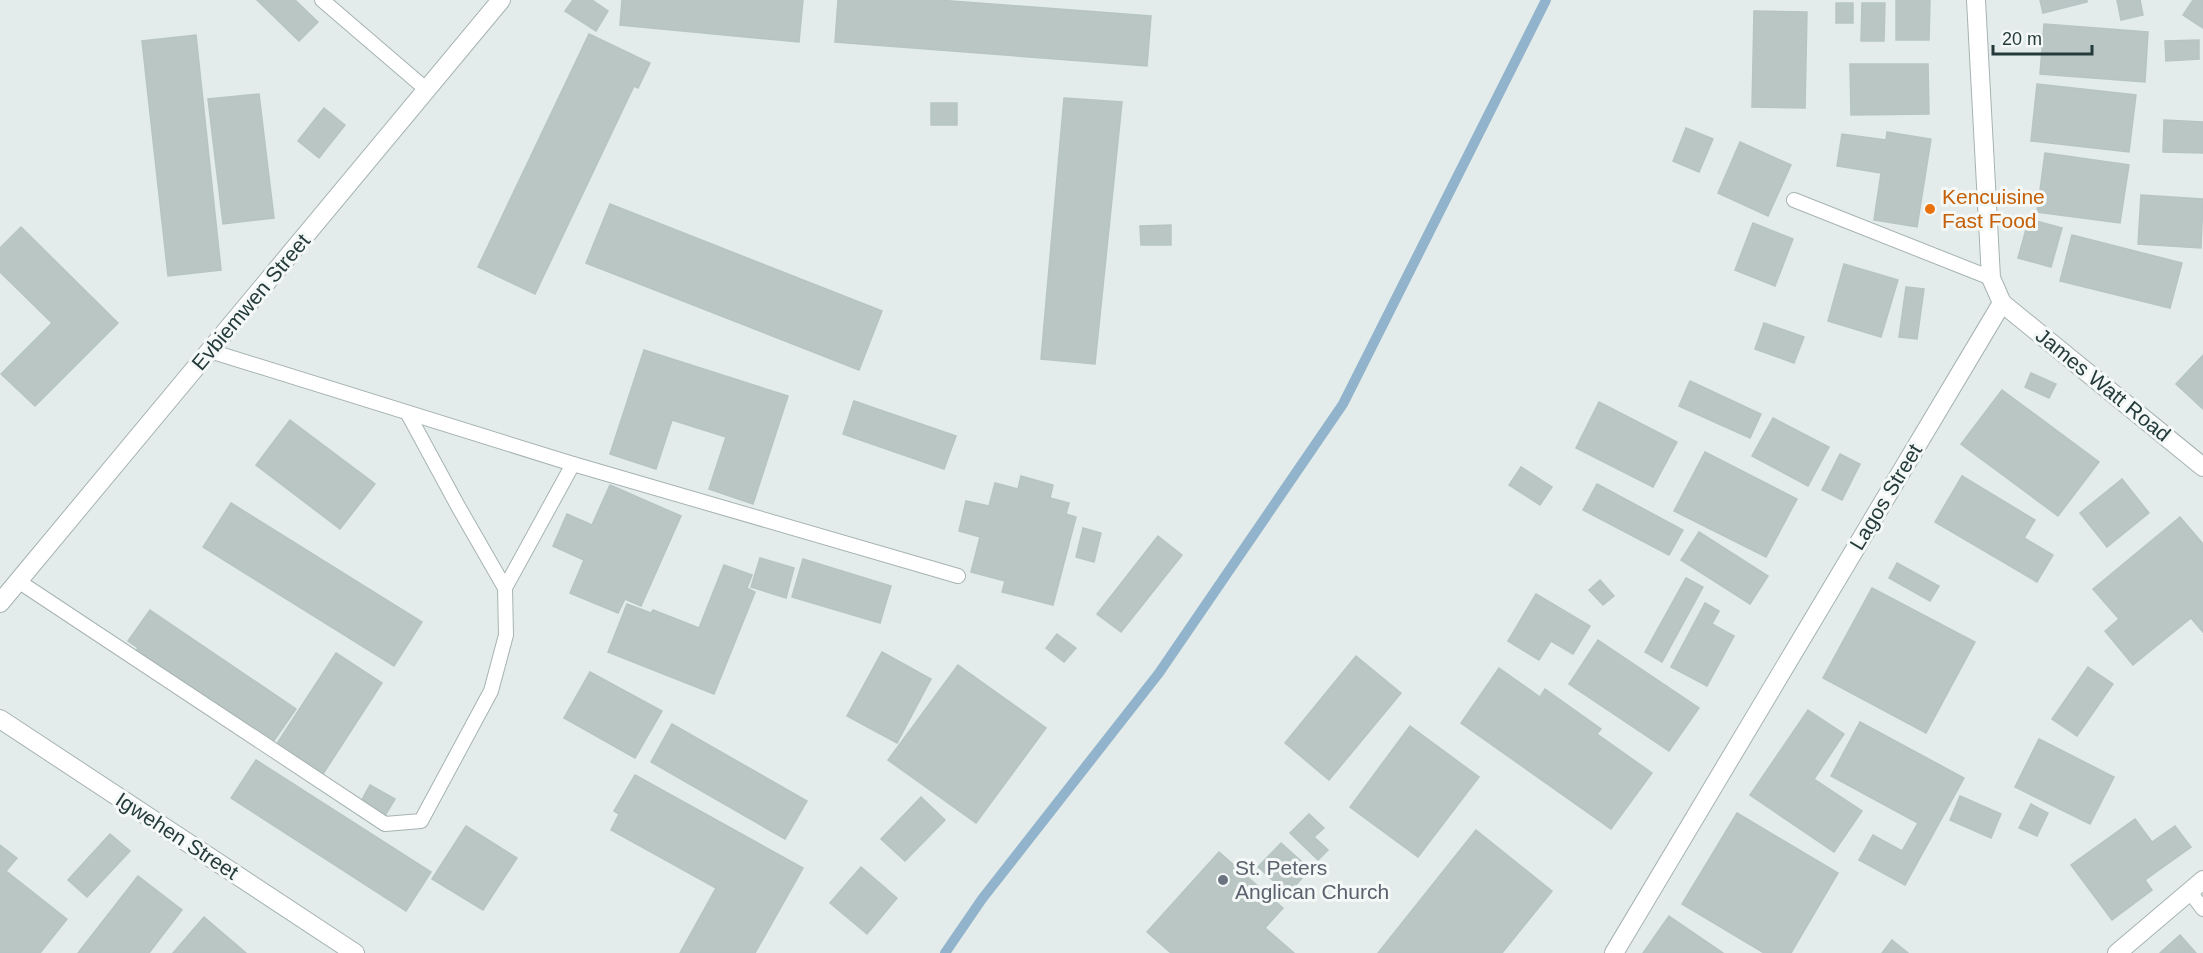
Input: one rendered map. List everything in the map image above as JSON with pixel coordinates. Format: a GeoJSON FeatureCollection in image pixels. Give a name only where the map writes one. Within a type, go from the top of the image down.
{"type":"FeatureCollection","features":[{"type":"Feature","properties":{"kind":"street","name":"Evbiemwen Street"},"geometry":{"type":"LineString","coordinates":[[0,603],[501,0]]}},
{"type":"Feature","properties":{"kind":"street"},"geometry":{"type":"LineString","coordinates":[[1976,0],[1991,278],[2002,303]]}},
{"type":"Feature","properties":{"kind":"street","name":"James Watt Road"},"geometry":{"type":"LineString","coordinates":[[2002,303],[2203,468]]}},
{"type":"Feature","properties":{"kind":"street","name":"Lagos Street"},"geometry":{"type":"LineString","coordinates":[[1614,953],[2002,303]]}},
{"type":"Feature","properties":{"kind":"street","name":"Igwehen Street"},"geometry":{"type":"LineString","coordinates":[[0,719],[355,953]]}},
{"type":"Feature","properties":{"kind":"street"},"geometry":{"type":"LineString","coordinates":[[2117,953],[2197,886]]}},
{"type":"Feature","properties":{"kind":"lane"},"geometry":{"type":"LineString","coordinates":[[322,0],[427,90]]}},
{"type":"Feature","properties":{"kind":"lane"},"geometry":{"type":"LineString","coordinates":[[1794,200],[1991,278]]}},
{"type":"Feature","properties":{"kind":"lane"},"geometry":{"type":"LineString","coordinates":[[210,351],[573,464],[958,576]]}},
{"type":"Feature","properties":{"kind":"lane"},"geometry":{"type":"LineString","coordinates":[[18,581],[385,824],[421,821],[491,691],[506,635],[505,588],[408,414]]}},
{"type":"Feature","properties":{"kind":"lane"},"geometry":{"type":"LineString","coordinates":[[505,588],[573,464]]}},
{"type":"Feature","properties":{"kind":"lane"},"geometry":{"type":"LineString","coordinates":[[2197,886],[2203,909]]}},
{"type":"Feature","properties":{"kind":"building"},"geometry":{"type":"Polygon","coordinates":[[[257,0],[295,0],[318,22],[299,41],[257,0]]]}},
{"type":"Feature","properties":{"kind":"building"},"geometry":{"type":"Polygon","coordinates":[[[573,0],[592,0],[608,11],[596,31],[565,11],[573,0]]]}},
{"type":"Feature","properties":{"kind":"building"},"geometry":{"type":"Polygon","coordinates":[[[622,0],[803,0],[799,42],[620,25],[622,0]]]}},
{"type":"Feature","properties":{"kind":"building"},"geometry":{"type":"Polygon","coordinates":[[[838,0],[938,0],[1151,16],[1147,66],[835,42],[838,0]]]}},
{"type":"Feature","properties":{"kind":"building"},"geometry":{"type":"Polygon","coordinates":[[[1896,0],[1930,0],[1929,40],[1896,40],[1896,0]]]}},
{"type":"Feature","properties":{"kind":"building"},"geometry":{"type":"Polygon","coordinates":[[[2040,0],[2087,0],[2087,2],[2043,13],[2040,0]]]}},
{"type":"Feature","properties":{"kind":"building"},"geometry":{"type":"Polygon","coordinates":[[[2117,0],[2140,0],[2143,15],[2121,20],[2117,0]]]}},
{"type":"Feature","properties":{"kind":"building"},"geometry":{"type":"Polygon","coordinates":[[[2193,0],[2203,0],[2203,28],[2183,15],[2193,0]]]}},
{"type":"Feature","properties":{"kind":"building"},"geometry":{"type":"Polygon","coordinates":[[[1836,3],[1853,3],[1853,23],[1836,23],[1836,3]]]}},
{"type":"Feature","properties":{"kind":"building"},"geometry":{"type":"Polygon","coordinates":[[[1862,3],[1885,3],[1884,41],[1861,41],[1862,3]]]}},
{"type":"Feature","properties":{"kind":"building"},"geometry":{"type":"Polygon","coordinates":[[[1754,11],[1807,12],[1805,108],[1752,107],[1754,11]]]}},
{"type":"Feature","properties":{"kind":"building"},"geometry":{"type":"Polygon","coordinates":[[[2044,24],[2148,32],[2145,82],[2040,74],[2044,24]]]}},
{"type":"Feature","properties":{"kind":"building"},"geometry":{"type":"Polygon","coordinates":[[[589,34],[650,63],[638,88],[634,86],[535,294],[478,267],[589,34]]]}},
{"type":"Feature","properties":{"kind":"building"},"geometry":{"type":"Polygon","coordinates":[[[196,35],[221,270],[168,276],[142,41],[196,35]]]}},
{"type":"Feature","properties":{"kind":"building"},"geometry":{"type":"Polygon","coordinates":[[[2199,40],[2199,59],[2166,61],[2165,41],[2199,40]]]}},
{"type":"Feature","properties":{"kind":"building"},"geometry":{"type":"Polygon","coordinates":[[[1850,64],[1928,64],[1929,114],[1851,115],[1850,64]]]}},
{"type":"Feature","properties":{"kind":"building"},"geometry":{"type":"Polygon","coordinates":[[[2037,84],[2136,95],[2129,152],[2031,141],[2037,84]]]}},
{"type":"Feature","properties":{"kind":"building"},"geometry":{"type":"Polygon","coordinates":[[[259,94],[274,218],[223,224],[208,99],[259,94]]]}},
{"type":"Feature","properties":{"kind":"building"},"geometry":{"type":"Polygon","coordinates":[[[1064,98],[1122,102],[1095,364],[1041,359],[1064,98]]]}},
{"type":"Feature","properties":{"kind":"building"},"geometry":{"type":"Polygon","coordinates":[[[931,103],[957,103],[957,125],[931,125],[931,103]]]}},
{"type":"Feature","properties":{"kind":"building"},"geometry":{"type":"Polygon","coordinates":[[[324,108],[345,125],[319,158],[298,141],[324,108]]]}},
{"type":"Feature","properties":{"kind":"building"},"geometry":{"type":"Polygon","coordinates":[[[2164,120],[2203,122],[2203,153],[2163,152],[2164,120]]]}},
{"type":"Feature","properties":{"kind":"building"},"geometry":{"type":"Polygon","coordinates":[[[1686,128],[1713,139],[1699,172],[1673,161],[1686,128]]]}},
{"type":"Feature","properties":{"kind":"building"},"geometry":{"type":"Polygon","coordinates":[[[1887,132],[1931,139],[1917,227],[1874,220],[1881,173],[1837,166],[1842,134],[1886,140],[1887,132]]]}},
{"type":"Feature","properties":{"kind":"building"},"geometry":{"type":"Polygon","coordinates":[[[1740,142],[1791,165],[1768,216],[1718,193],[1740,142]]]}},
{"type":"Feature","properties":{"kind":"building"},"geometry":{"type":"Polygon","coordinates":[[[2045,153],[2129,165],[2120,223],[2037,212],[2045,153]]]}},
{"type":"Feature","properties":{"kind":"building"},"geometry":{"type":"Polygon","coordinates":[[[2141,195],[2203,199],[2201,248],[2138,244],[2141,195]]]}},
{"type":"Feature","properties":{"kind":"building"},"geometry":{"type":"Polygon","coordinates":[[[610,204],[882,311],[859,370],[586,263],[610,204]]]}},
{"type":"Feature","properties":{"kind":"building"},"geometry":{"type":"Polygon","coordinates":[[[2029,219],[2062,228],[2051,267],[2018,258],[2029,219]]]}},
{"type":"Feature","properties":{"kind":"building"},"geometry":{"type":"Polygon","coordinates":[[[1753,223],[1793,239],[1775,286],[1735,270],[1753,223]]]}},
{"type":"Feature","properties":{"kind":"building"},"geometry":{"type":"Polygon","coordinates":[[[1171,225],[1171,245],[1141,245],[1140,226],[1171,225]]]}},
{"type":"Feature","properties":{"kind":"building"},"geometry":{"type":"Polygon","coordinates":[[[21,227],[118,323],[35,406],[1,374],[52,323],[0,272],[0,248],[21,227]]]}},
{"type":"Feature","properties":{"kind":"building"},"geometry":{"type":"Polygon","coordinates":[[[2072,235],[2182,263],[2170,308],[2060,281],[2072,235]]]}},
{"type":"Feature","properties":{"kind":"building"},"geometry":{"type":"Polygon","coordinates":[[[1844,264],[1898,280],[1881,337],[1828,321],[1844,264]]]}},
{"type":"Feature","properties":{"kind":"building"},"geometry":{"type":"Polygon","coordinates":[[[1906,287],[1924,289],[1917,339],[1899,337],[1906,287]]]}},
{"type":"Feature","properties":{"kind":"building"},"geometry":{"type":"Polygon","coordinates":[[[1764,323],[1804,337],[1794,363],[1755,349],[1764,323]]]}},
{"type":"Feature","properties":{"kind":"building"},"geometry":{"type":"Polygon","coordinates":[[[644,350],[788,396],[753,504],[709,489],[726,437],[672,420],[656,469],[610,454],[644,350]]]}},
{"type":"Feature","properties":{"kind":"building"},"geometry":{"type":"Polygon","coordinates":[[[2203,355],[2203,409],[2176,384],[2203,355]]]}},
{"type":"Feature","properties":{"kind":"building"},"geometry":{"type":"Polygon","coordinates":[[[2031,373],[2056,384],[2049,398],[2025,387],[2031,373]]]}},
{"type":"Feature","properties":{"kind":"building"},"geometry":{"type":"Polygon","coordinates":[[[1690,381],[1761,414],[1750,438],[1679,406],[1690,381]]]}},
{"type":"Feature","properties":{"kind":"building"},"geometry":{"type":"Polygon","coordinates":[[[2002,390],[2099,462],[2058,516],[1961,444],[2002,390]]]}},
{"type":"Feature","properties":{"kind":"building"},"geometry":{"type":"Polygon","coordinates":[[[854,401],[956,436],[944,469],[843,434],[854,401]]]}},
{"type":"Feature","properties":{"kind":"building"},"geometry":{"type":"Polygon","coordinates":[[[1599,402],[1677,442],[1653,487],[1576,448],[1599,402]]]}},
{"type":"Feature","properties":{"kind":"building"},"geometry":{"type":"Polygon","coordinates":[[[1773,418],[1829,447],[1808,486],[1752,456],[1773,418]]]}},
{"type":"Feature","properties":{"kind":"building"},"geometry":{"type":"Polygon","coordinates":[[[290,420],[375,484],[340,529],[256,465],[290,420]]]}},
{"type":"Feature","properties":{"kind":"building"},"geometry":{"type":"Polygon","coordinates":[[[1705,452],[1797,499],[1766,557],[1674,511],[1705,452]]]}},
{"type":"Feature","properties":{"kind":"building"},"geometry":{"type":"Polygon","coordinates":[[[1840,454],[1860,464],[1842,500],[1822,490],[1840,454]]]}},
{"type":"Feature","properties":{"kind":"building"},"geometry":{"type":"Polygon","coordinates":[[[1521,467],[1552,487],[1540,505],[1509,485],[1521,467]]]}},
{"type":"Feature","properties":{"kind":"building"},"geometry":{"type":"Polygon","coordinates":[[[1021,476],[1053,485],[1050,498],[1069,503],[1066,514],[1076,517],[1053,605],[1002,592],[1005,581],[971,572],[980,537],[959,531],[966,501],[989,506],[995,483],[1018,489],[1021,476]]]}},
{"type":"Feature","properties":{"kind":"building"},"geometry":{"type":"Polygon","coordinates":[[[1962,476],[2035,520],[2024,538],[2053,555],[2037,582],[1935,522],[1962,476]]]}},
{"type":"Feature","properties":{"kind":"building"},"geometry":{"type":"Polygon","coordinates":[[[2122,479],[2149,513],[2107,547],[2080,513],[2122,479]]]}},
{"type":"Feature","properties":{"kind":"building"},"geometry":{"type":"Polygon","coordinates":[[[1597,484],[1683,530],[1669,555],[1583,510],[1597,484]]]}},
{"type":"Feature","properties":{"kind":"building"},"geometry":{"type":"Polygon","coordinates":[[[610,485],[681,516],[641,606],[625,599],[618,613],[570,593],[584,560],[553,546],[567,514],[592,525],[610,485]]]}},
{"type":"Feature","properties":{"kind":"building"},"geometry":{"type":"Polygon","coordinates":[[[231,503],[422,622],[394,666],[203,547],[231,503]]]}},
{"type":"Feature","properties":{"kind":"building"},"geometry":{"type":"Polygon","coordinates":[[[2180,517],[2203,544],[2203,632],[2191,618],[2133,665],[2105,631],[2119,619],[2093,589],[2180,517]]]}},
{"type":"Feature","properties":{"kind":"building"},"geometry":{"type":"Polygon","coordinates":[[[1083,528],[1101,533],[1094,562],[1076,557],[1083,528]]]}},
{"type":"Feature","properties":{"kind":"building"},"geometry":{"type":"Polygon","coordinates":[[[1699,532],[1768,576],[1750,604],[1681,560],[1699,532]]]}},
{"type":"Feature","properties":{"kind":"building"},"geometry":{"type":"Polygon","coordinates":[[[1158,536],[1182,555],[1121,632],[1097,614],[1158,536]]]}},
{"type":"Feature","properties":{"kind":"building"},"geometry":{"type":"Polygon","coordinates":[[[760,558],[794,568],[786,598],[751,587],[760,558]]]}},
{"type":"Feature","properties":{"kind":"building"},"geometry":{"type":"Polygon","coordinates":[[[803,559],[891,586],[880,623],[792,597],[803,559]]]}},
{"type":"Feature","properties":{"kind":"building"},"geometry":{"type":"Polygon","coordinates":[[[1897,563],[1939,586],[1930,601],[1889,578],[1897,563]]]}},
{"type":"Feature","properties":{"kind":"building"},"geometry":{"type":"Polygon","coordinates":[[[724,565],[752,575],[747,588],[755,592],[714,694],[608,652],[627,604],[651,613],[653,610],[699,628],[724,565]]]}},
{"type":"Feature","properties":{"kind":"building"},"geometry":{"type":"Polygon","coordinates":[[[1686,578],[1703,587],[1662,662],[1645,652],[1686,578]]]}},
{"type":"Feature","properties":{"kind":"building"},"geometry":{"type":"Polygon","coordinates":[[[1600,580],[1614,596],[1603,605],[1589,590],[1600,580]]]}},
{"type":"Feature","properties":{"kind":"building"},"geometry":{"type":"Polygon","coordinates":[[[1872,588],[1975,642],[1926,733],[1823,678],[1872,588]]]}},
{"type":"Feature","properties":{"kind":"building"},"geometry":{"type":"Polygon","coordinates":[[[1536,594],[1590,626],[1573,654],[1551,641],[1539,660],[1508,641],[1536,594]]]}},
{"type":"Feature","properties":{"kind":"building"},"geometry":{"type":"Polygon","coordinates":[[[1705,603],[1719,611],[1712,624],[1734,636],[1707,686],[1671,667],[1705,603]]]}},
{"type":"Feature","properties":{"kind":"building"},"geometry":{"type":"Polygon","coordinates":[[[150,610],[296,709],[271,745],[135,653],[138,648],[128,641],[150,610]]]}},
{"type":"Feature","properties":{"kind":"building"},"geometry":{"type":"Polygon","coordinates":[[[1057,634],[1076,648],[1064,662],[1046,648],[1057,634]]]}},
{"type":"Feature","properties":{"kind":"building"},"geometry":{"type":"Polygon","coordinates":[[[1598,640],[1699,708],[1669,751],[1569,684],[1598,640]]]}},
{"type":"Feature","properties":{"kind":"building"},"geometry":{"type":"Polygon","coordinates":[[[882,652],[931,679],[897,743],[847,716],[882,652]]]}},
{"type":"Feature","properties":{"kind":"building"},"geometry":{"type":"Polygon","coordinates":[[[336,653],[382,683],[323,774],[276,745],[336,653]]]}},
{"type":"Feature","properties":{"kind":"building"},"geometry":{"type":"Polygon","coordinates":[[[1356,656],[1401,693],[1329,780],[1285,743],[1356,656]]]}},
{"type":"Feature","properties":{"kind":"building"},"geometry":{"type":"Polygon","coordinates":[[[958,665],[1046,728],[976,823],[888,760],[958,665]]]}},
{"type":"Feature","properties":{"kind":"building"},"geometry":{"type":"Polygon","coordinates":[[[2088,667],[2113,684],[2077,736],[2052,719],[2088,667]]]}},
{"type":"Feature","properties":{"kind":"building"},"geometry":{"type":"Polygon","coordinates":[[[1499,668],[1540,697],[1545,689],[1601,729],[1597,734],[1652,773],[1611,829],[1461,723],[1499,668]]]}},
{"type":"Feature","properties":{"kind":"building"},"geometry":{"type":"Polygon","coordinates":[[[590,672],[662,711],[635,758],[564,718],[590,672]]]}},
{"type":"Feature","properties":{"kind":"building"},"geometry":{"type":"Polygon","coordinates":[[[1808,710],[1844,734],[1814,779],[1862,811],[1834,852],[1750,795],[1808,710]]]}},
{"type":"Feature","properties":{"kind":"building"},"geometry":{"type":"Polygon","coordinates":[[[1860,722],[1964,778],[1905,885],[1859,860],[1873,835],[1902,851],[1918,823],[1831,776],[1860,722]]]}},
{"type":"Feature","properties":{"kind":"building"},"geometry":{"type":"Polygon","coordinates":[[[672,724],[807,801],[785,839],[651,762],[672,724]]]}},
{"type":"Feature","properties":{"kind":"building"},"geometry":{"type":"Polygon","coordinates":[[[1410,726],[1479,777],[1418,857],[1350,807],[1410,726]]]}},
{"type":"Feature","properties":{"kind":"building"},"geometry":{"type":"Polygon","coordinates":[[[2039,739],[2114,777],[2090,824],[2015,787],[2039,739]]]}},
{"type":"Feature","properties":{"kind":"building"},"geometry":{"type":"Polygon","coordinates":[[[256,760],[431,872],[406,911],[231,798],[256,760]]]}},
{"type":"Feature","properties":{"kind":"building"},"geometry":{"type":"Polygon","coordinates":[[[635,775],[803,868],[755,953],[680,953],[716,888],[611,830],[619,814],[614,811],[635,775]]]}},
{"type":"Feature","properties":{"kind":"building"},"geometry":{"type":"Polygon","coordinates":[[[370,785],[395,799],[383,819],[359,805],[370,785]]]}},
{"type":"Feature","properties":{"kind":"building"},"geometry":{"type":"Polygon","coordinates":[[[1960,796],[2001,814],[1991,838],[1950,820],[1960,796]]]}},
{"type":"Feature","properties":{"kind":"building"},"geometry":{"type":"Polygon","coordinates":[[[921,797],[945,820],[905,861],[881,839],[921,797]]]}},
{"type":"Feature","properties":{"kind":"building"},"geometry":{"type":"Polygon","coordinates":[[[2031,804],[2048,813],[2037,836],[2019,828],[2031,804]]]}},
{"type":"Feature","properties":{"kind":"building"},"geometry":{"type":"Polygon","coordinates":[[[1737,813],[1838,873],[1791,953],[1764,953],[1682,904],[1737,813]]]}},
{"type":"Feature","properties":{"kind":"building"},"geometry":{"type":"Polygon","coordinates":[[[1309,814],[1324,828],[1314,837],[1328,850],[1318,860],[1290,833],[1309,814]]]}},
{"type":"Feature","properties":{"kind":"building"},"geometry":{"type":"Polygon","coordinates":[[[2135,819],[2152,842],[2175,826],[2191,847],[2145,880],[2152,890],[2112,920],[2071,865],[2135,819]]]}},
{"type":"Feature","properties":{"kind":"building"},"geometry":{"type":"Polygon","coordinates":[[[466,826],[517,858],[483,910],[432,879],[466,826]]]}},
{"type":"Feature","properties":{"kind":"building"},"geometry":{"type":"Polygon","coordinates":[[[1476,830],[1552,891],[1502,953],[1378,953],[1476,830]]]}},
{"type":"Feature","properties":{"kind":"building"},"geometry":{"type":"Polygon","coordinates":[[[110,834],[130,851],[87,897],[68,880],[110,834]]]}},
{"type":"Feature","properties":{"kind":"building"},"geometry":{"type":"Polygon","coordinates":[[[1281,843],[1310,869],[1288,894],[1258,867],[1281,843]]]}},
{"type":"Feature","properties":{"kind":"building"},"geometry":{"type":"Polygon","coordinates":[[[0,845],[17,858],[6,871],[67,919],[40,953],[0,953],[0,845]]]}},
{"type":"Feature","properties":{"kind":"building","name":"St. Peters Anglican Church"},"geometry":{"type":"Polygon","coordinates":[[[1219,852],[1283,908],[1265,928],[1294,953],[1171,953],[1147,932],[1219,852]]]}},
{"type":"Feature","properties":{"kind":"building"},"geometry":{"type":"Polygon","coordinates":[[[861,867],[897,898],[867,934],[830,903],[861,867]]]}},
{"type":"Feature","properties":{"kind":"building"},"geometry":{"type":"Polygon","coordinates":[[[138,876],[182,910],[149,953],[78,953],[138,876]]]}},
{"type":"Feature","properties":{"kind":"building"},"geometry":{"type":"Polygon","coordinates":[[[1669,916],[1723,953],[1643,953],[1669,916]]]}},
{"type":"Feature","properties":{"kind":"building"},"geometry":{"type":"Polygon","coordinates":[[[204,917],[246,953],[173,953],[204,917]]]}},
{"type":"Feature","properties":{"kind":"building"},"geometry":{"type":"Polygon","coordinates":[[[2180,935],[2196,953],[2160,953],[2180,935]]]}},
{"type":"Feature","properties":{"kind":"building"},"geometry":{"type":"Polygon","coordinates":[[[1892,940],[1908,953],[1882,953],[1892,940]]]}},
{"type":"Feature","properties":{"kind":"waterway"},"geometry":{"type":"LineString","coordinates":[[945,953],[982,899],[1159,673],[1343,404],[1546,0]]}},
{"type":"Feature","properties":{"kind":"place","name":"Kencuisine Fast Food"},"geometry":{"type":"Point","coordinates":[1930,209]}},
{"type":"Feature","properties":{"kind":"place","name":"St. Peters Anglican Church"},"geometry":{"type":"Point","coordinates":[1223,880]}}]}
